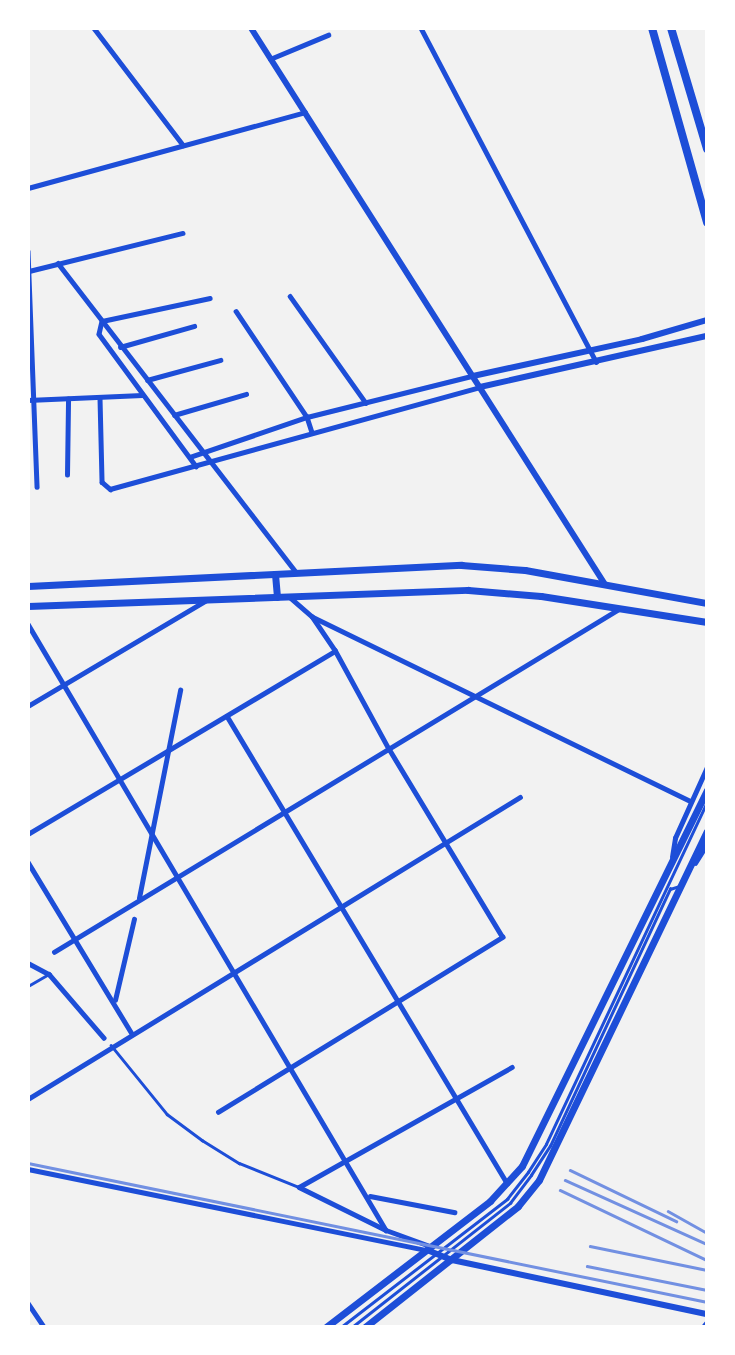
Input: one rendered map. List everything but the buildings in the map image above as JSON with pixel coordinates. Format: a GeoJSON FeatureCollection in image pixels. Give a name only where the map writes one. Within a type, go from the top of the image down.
{"type":"FeatureCollection","features":[{"type":"Feature","properties":{"kind":"main road"},"geometry":{"type":"LineString","coordinates":[[652,28],[707,222]]}},
{"type":"Feature","properties":{"kind":"main road"},"geometry":{"type":"LineString","coordinates":[[671,28],[707,149]]}},
{"type":"Feature","properties":{"kind":"main road"},"geometry":{"type":"LineString","coordinates":[[28,586],[461,565],[604,583],[707,603]]}},
{"type":"Feature","properties":{"kind":"main road"},"geometry":{"type":"LineString","coordinates":[[275,574],[277,597]]}},
{"type":"Feature","properties":{"kind":"main road"},"geometry":{"type":"LineString","coordinates":[[28,606],[468,590],[620,608],[707,622]]}},
{"type":"Feature","properties":{"kind":"main road"},"geometry":{"type":"LineString","coordinates":[[327,1327],[507,1183],[547,1123],[707,790]]}},
{"type":"Feature","properties":{"kind":"main road"},"geometry":{"type":"LineString","coordinates":[[365,1327],[445,1257],[518,1206],[555,1154],[707,831]]}},
{"type":"Feature","properties":{"kind":"street"},"geometry":{"type":"LineString","coordinates":[[94,28],[183,145]]}},
{"type":"Feature","properties":{"kind":"street"},"geometry":{"type":"LineString","coordinates":[[251,28],[604,583]]}},
{"type":"Feature","properties":{"kind":"street"},"geometry":{"type":"LineString","coordinates":[[421,28],[597,363]]}},
{"type":"Feature","properties":{"kind":"street"},"geometry":{"type":"LineString","coordinates":[[270,59],[328,35]]}},
{"type":"Feature","properties":{"kind":"street"},"geometry":{"type":"LineString","coordinates":[[28,187],[304,112]]}},
{"type":"Feature","properties":{"kind":"street"},"geometry":{"type":"LineString","coordinates":[[29,271],[182,233]]}},
{"type":"Feature","properties":{"kind":"street"},"geometry":{"type":"LineString","coordinates":[[28,251],[31,400],[37,487]]}},
{"type":"Feature","properties":{"kind":"street"},"geometry":{"type":"LineString","coordinates":[[58,263],[120,347],[297,573]]}},
{"type":"Feature","properties":{"kind":"street"},"geometry":{"type":"LineString","coordinates":[[290,296],[366,403]]}},
{"type":"Feature","properties":{"kind":"street"},"geometry":{"type":"LineString","coordinates":[[102,321],[210,298]]}},
{"type":"Feature","properties":{"kind":"street"},"geometry":{"type":"LineString","coordinates":[[236,311],[307,417],[312,432]]}},
{"type":"Feature","properties":{"kind":"street"},"geometry":{"type":"LineString","coordinates":[[190,457],[307,417],[707,320]]}},
{"type":"Feature","properties":{"kind":"street"},"geometry":{"type":"LineString","coordinates":[[102,321],[99,334],[196,466]]}},
{"type":"Feature","properties":{"kind":"street"},"geometry":{"type":"LineString","coordinates":[[120,347],[194,326]]}},
{"type":"Feature","properties":{"kind":"street"},"geometry":{"type":"LineString","coordinates":[[100,398],[106,487],[212,462],[480,387],[597,363],[707,336]]}},
{"type":"Feature","properties":{"kind":"street"},"geometry":{"type":"LineString","coordinates":[[147,380],[220,360]]}},
{"type":"Feature","properties":{"kind":"street"},"geometry":{"type":"LineString","coordinates":[[174,415],[246,394]]}},
{"type":"Feature","properties":{"kind":"street"},"geometry":{"type":"LineString","coordinates":[[31,400],[143,395]]}},
{"type":"Feature","properties":{"kind":"street"},"geometry":{"type":"LineString","coordinates":[[67,475],[68,399]]}},
{"type":"Feature","properties":{"kind":"street"},"geometry":{"type":"LineString","coordinates":[[288,596],[312,617],[691,800]]}},
{"type":"Feature","properties":{"kind":"street"},"geometry":{"type":"LineString","coordinates":[[28,706],[209,598]]}},
{"type":"Feature","properties":{"kind":"street"},"geometry":{"type":"LineString","coordinates":[[54,952],[620,608]]}},
{"type":"Feature","properties":{"kind":"street"},"geometry":{"type":"LineString","coordinates":[[218,1112],[502,937],[312,617]]}},
{"type":"Feature","properties":{"kind":"street"},"geometry":{"type":"LineString","coordinates":[[28,624],[179,874],[369,1196],[386,1230]]}},
{"type":"Feature","properties":{"kind":"street"},"geometry":{"type":"LineString","coordinates":[[28,834],[335,652]]}},
{"type":"Feature","properties":{"kind":"street"},"geometry":{"type":"LineString","coordinates":[[139,898],[180,690]]}},
{"type":"Feature","properties":{"kind":"street"},"geometry":{"type":"LineString","coordinates":[[227,716],[507,1183]]}},
{"type":"Feature","properties":{"kind":"street"},"geometry":{"type":"LineString","coordinates":[[672,859],[675,838],[707,767]]}},
{"type":"Feature","properties":{"kind":"street"},"geometry":{"type":"LineString","coordinates":[[28,1099],[131,1032],[520,797]]}},
{"type":"Feature","properties":{"kind":"street"},"geometry":{"type":"LineString","coordinates":[[681,885],[707,844]]}},
{"type":"Feature","properties":{"kind":"street"},"geometry":{"type":"LineString","coordinates":[[28,862],[131,1032]]}},
{"type":"Feature","properties":{"kind":"street"},"geometry":{"type":"LineString","coordinates":[[114,1001],[134,919]]}},
{"type":"Feature","properties":{"kind":"street"},"geometry":{"type":"LineString","coordinates":[[28,963],[38,965],[49,974],[104,1038]]}},
{"type":"Feature","properties":{"kind":"street"},"geometry":{"type":"LineString","coordinates":[[299,1187],[512,1067]]}},
{"type":"Feature","properties":{"kind":"street"},"geometry":{"type":"LineString","coordinates":[[28,1169],[429,1248]]}},
{"type":"Feature","properties":{"kind":"street"},"geometry":{"type":"LineString","coordinates":[[299,1187],[445,1257],[707,1314]]}},
{"type":"Feature","properties":{"kind":"street"},"geometry":{"type":"LineString","coordinates":[[369,1196],[454,1212]]}},
{"type":"Feature","properties":{"kind":"street"},"geometry":{"type":"LineString","coordinates":[[28,1303],[44,1327]]}},
{"type":"Feature","properties":{"kind":"street"},"geometry":{"type":"LineString","coordinates":[[704,1327],[707,1322]]}},
{"type":"Feature","properties":{"kind":"lane"},"geometry":{"type":"LineString","coordinates":[[352,1327],[445,1257],[507,1199],[546,1144],[707,802]]}},
{"type":"Feature","properties":{"kind":"lane"},"geometry":{"type":"LineString","coordinates":[[28,986],[49,974]]}},
{"type":"Feature","properties":{"kind":"lane"},"geometry":{"type":"LineString","coordinates":[[111,1045],[167,1114],[239,1163],[299,1187]]}},
{"type":"Feature","properties":{"kind":"lane"},"geometry":{"type":"LineString","coordinates":[[341,1327],[445,1257]]}},
{"type":"Feature","properties":{"kind":"railway"},"geometry":{"type":"LineString","coordinates":[[28,1163],[707,1302]]}},
{"type":"Feature","properties":{"kind":"railway"},"geometry":{"type":"LineString","coordinates":[[570,1170],[676,1221]]}},
{"type":"Feature","properties":{"kind":"railway"},"geometry":{"type":"LineString","coordinates":[[565,1180],[707,1244]]}},
{"type":"Feature","properties":{"kind":"railway"},"geometry":{"type":"LineString","coordinates":[[560,1190],[707,1260]]}},
{"type":"Feature","properties":{"kind":"railway"},"geometry":{"type":"LineString","coordinates":[[668,1211],[707,1233]]}},
{"type":"Feature","properties":{"kind":"railway"},"geometry":{"type":"LineString","coordinates":[[590,1246],[707,1270]]}},
{"type":"Feature","properties":{"kind":"railway"},"geometry":{"type":"LineString","coordinates":[[587,1266],[707,1290]]}}]}
